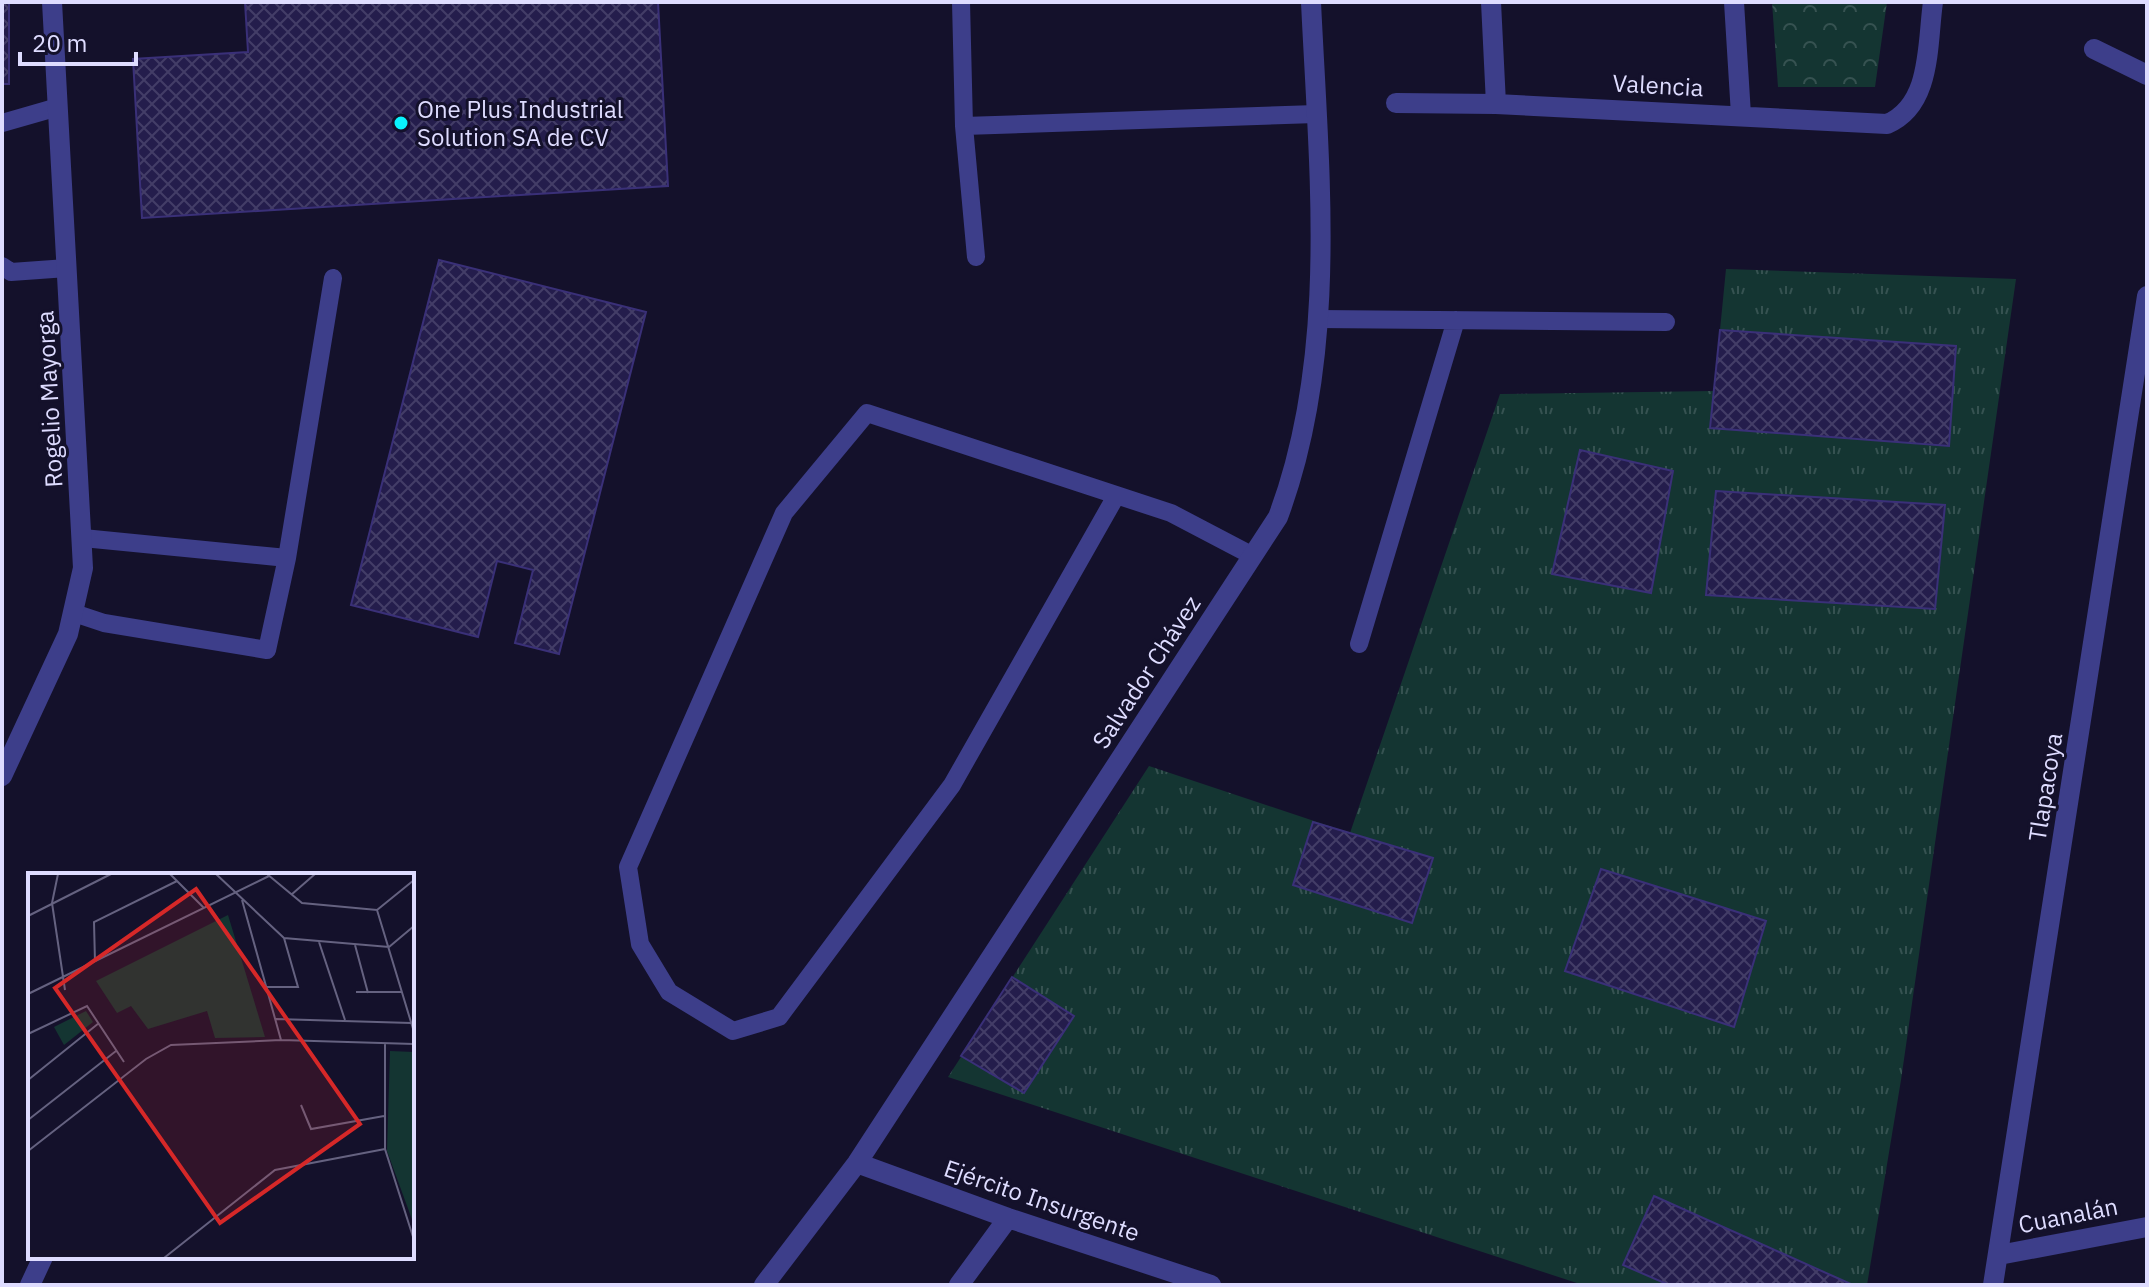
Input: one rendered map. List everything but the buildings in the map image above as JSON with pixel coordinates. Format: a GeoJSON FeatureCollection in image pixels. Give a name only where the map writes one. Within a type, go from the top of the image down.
{"type":"FeatureCollection","features":[{"type":"Feature","properties":{"kind":"street","name":"Rogelio Mayorga"},"geometry":{"type":"LineString","coordinates":[[2,776],[68,634],[83,568],[52,2]]}},
{"type":"Feature","properties":{"kind":"street","name":"Salvador Chávez"},"geometry":{"type":"LineString","coordinates":[[764,1285],[857,1163],[1278,517],[1297,467],[1323,250],[1311,2]]}},
{"type":"Feature","properties":{"kind":"street"},"geometry":{"type":"LineString","coordinates":[[1491,2],[1496,104]]}},
{"type":"Feature","properties":{"kind":"street"},"geometry":{"type":"LineString","coordinates":[[1734,2],[1741,115]]}},
{"type":"Feature","properties":{"kind":"street","name":"Valencia"},"geometry":{"type":"LineString","coordinates":[[1396,103],[1496,104],[1887,124],[1901,118],[1921,89],[1933,2]]}},
{"type":"Feature","properties":{"kind":"street"},"geometry":{"type":"LineString","coordinates":[[2094,49],[2147,75]]}},
{"type":"Feature","properties":{"kind":"street","name":"Tlapacoya"},"geometry":{"type":"LineString","coordinates":[[1993,1285],[2142,359],[2147,296]]}},
{"type":"Feature","properties":{"kind":"street","name":"Ejército Insurgente"},"geometry":{"type":"LineString","coordinates":[[857,1163],[1008,1218],[1211,1285]]}},
{"type":"Feature","properties":{"kind":"street"},"geometry":{"type":"LineString","coordinates":[[959,1285],[1008,1218]]}},
{"type":"Feature","properties":{"kind":"street","name":"Cuanalán"},"geometry":{"type":"LineString","coordinates":[[1999,1255],[2147,1227]]}},
{"type":"Feature","properties":{"kind":"street"},"geometry":{"type":"LineString","coordinates":[[30,1285],[42,1259]]}},
{"type":"Feature","properties":{"kind":"lane"},"geometry":{"type":"LineString","coordinates":[[961,2],[964,126],[976,257]]}},
{"type":"Feature","properties":{"kind":"lane"},"geometry":{"type":"LineString","coordinates":[[2,123],[58,107]]}},
{"type":"Feature","properties":{"kind":"lane"},"geometry":{"type":"LineString","coordinates":[[964,126],[1316,114]]}},
{"type":"Feature","properties":{"kind":"lane"},"geometry":{"type":"LineString","coordinates":[[2,266],[11,272],[67,268]]}},
{"type":"Feature","properties":{"kind":"lane"},"geometry":{"type":"LineString","coordinates":[[74,613],[104,623],[267,650],[287,558],[333,278]]}},
{"type":"Feature","properties":{"kind":"lane"},"geometry":{"type":"LineString","coordinates":[[1317,319],[1666,322]]}},
{"type":"Feature","properties":{"kind":"lane"},"geometry":{"type":"LineString","coordinates":[[1359,644],[1456,320]]}},
{"type":"Feature","properties":{"kind":"lane"},"geometry":{"type":"LineString","coordinates":[[1116,496],[952,785],[779,1017],[733,1031],[669,992],[640,944],[628,867],[784,513],[867,413],[1171,513],[1253,556]]}},
{"type":"Feature","properties":{"kind":"lane"},"geometry":{"type":"LineString","coordinates":[[83,538],[287,558]]}},
{"type":"Feature","properties":{"kind":"green space"},"geometry":{"type":"Polygon","coordinates":[[[1772,2],[1887,2],[1875,87],[1778,87],[1772,2]]]}},
{"type":"Feature","properties":{"kind":"green space"},"geometry":{"type":"Polygon","coordinates":[[[1726,269],[2016,279],[1901,1080],[1867,1285],[1583,1285],[948,1077],[1149,766],[1350,833],[1500,394],[1714,391],[1726,269]]]}},
{"type":"Feature","properties":{"kind":"place","name":"One Plus Industrial Solution SA de CV"},"geometry":{"type":"Point","coordinates":[401,123]}}]}
